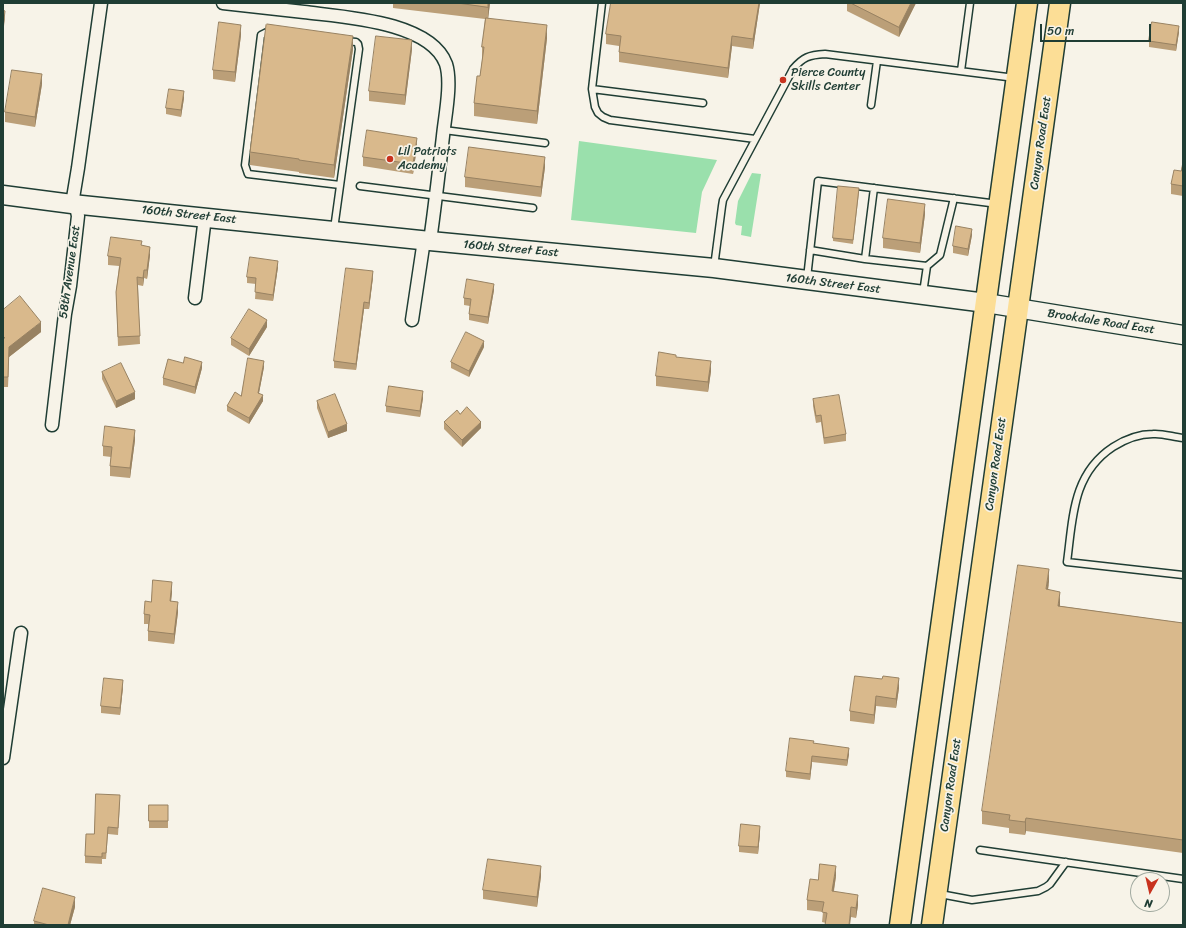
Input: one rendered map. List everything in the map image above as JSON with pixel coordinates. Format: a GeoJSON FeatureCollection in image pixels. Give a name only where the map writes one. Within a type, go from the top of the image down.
{"type":"FeatureCollection","features":[{"type":"Feature","properties":{"kind":"main road"},"geometry":{"type":"LineString","coordinates":[[900,925],[1027,3]]}},
{"type":"Feature","properties":{"kind":"main road","name":"Canyon Road East"},"geometry":{"type":"LineString","coordinates":[[932,925],[1060,3]]}},
{"type":"Feature","properties":{"kind":"main road","name":"160th Street East"},"geometry":{"type":"LineString","coordinates":[[3,195],[72,204],[427,241],[714,268],[1018,308]]}},
{"type":"Feature","properties":{"kind":"main road","name":"Brookdale Road East"},"geometry":{"type":"LineString","coordinates":[[1018,308],[1183,335]]}},
{"type":"Feature","properties":{"kind":"street","name":"58th Avenue East"},"geometry":{"type":"LineString","coordinates":[[52,425],[78,216],[78,211],[72,204],[102,3]]}},
{"type":"Feature","properties":{"kind":"street"},"geometry":{"type":"LineString","coordinates":[[223,3],[363,19],[399,28],[425,40],[435,47],[446,64],[448,79],[446,110],[436,196],[412,320]]}},
{"type":"Feature","properties":{"kind":"street"},"geometry":{"type":"LineString","coordinates":[[195,298],[205,217]]}},
{"type":"Feature","properties":{"kind":"street"},"geometry":{"type":"LineString","coordinates":[[3,758],[21,633]]}},
{"type":"Feature","properties":{"kind":"lane"},"geometry":{"type":"LineString","coordinates":[[602,3],[592,89],[595,107],[598,113],[610,120],[755,139]]}},
{"type":"Feature","properties":{"kind":"lane"},"geometry":{"type":"LineString","coordinates":[[961,71],[970,3]]}},
{"type":"Feature","properties":{"kind":"lane"},"geometry":{"type":"LineString","coordinates":[[282,34],[267,32],[261,35],[245,165],[246,170],[248,174],[340,186]]}},
{"type":"Feature","properties":{"kind":"lane"},"geometry":{"type":"LineString","coordinates":[[333,231],[359,49],[356,42],[341,41]]}},
{"type":"Feature","properties":{"kind":"lane"},"geometry":{"type":"LineString","coordinates":[[714,268],[723,200],[792,69],[800,60],[815,55],[825,54],[1016,78]]}},
{"type":"Feature","properties":{"kind":"lane"},"geometry":{"type":"LineString","coordinates":[[871,105],[877,61]]}},
{"type":"Feature","properties":{"kind":"lane"},"geometry":{"type":"LineString","coordinates":[[592,89],[703,103]]}},
{"type":"Feature","properties":{"kind":"lane"},"geometry":{"type":"LineString","coordinates":[[444,130],[545,143]]}},
{"type":"Feature","properties":{"kind":"lane"},"geometry":{"type":"LineString","coordinates":[[807,280],[818,181],[999,204]]}},
{"type":"Feature","properties":{"kind":"lane"},"geometry":{"type":"LineString","coordinates":[[360,186],[533,208]]}},
{"type":"Feature","properties":{"kind":"lane"},"geometry":{"type":"LineString","coordinates":[[865,259],[874,188]]}},
{"type":"Feature","properties":{"kind":"lane"},"geometry":{"type":"LineString","coordinates":[[922,295],[927,266],[940,255],[954,198]]}},
{"type":"Feature","properties":{"kind":"lane"},"geometry":{"type":"LineString","coordinates":[[810,250],[865,259],[927,266]]}},
{"type":"Feature","properties":{"kind":"lane"},"geometry":{"type":"LineString","coordinates":[[1183,438],[1154,434],[1141,435],[1117,444],[1097,460],[1088,470],[1077,495],[1067,562],[1183,575]]}},
{"type":"Feature","properties":{"kind":"lane"},"geometry":{"type":"LineString","coordinates":[[980,850],[1183,879]]}},
{"type":"Feature","properties":{"kind":"lane"},"geometry":{"type":"LineString","coordinates":[[936,894],[972,900],[1038,891],[1050,884],[1066,862]]}},
{"type":"Feature","properties":{"kind":"green space"},"geometry":{"type":"Polygon","coordinates":[[[579,141],[717,160],[702,192],[696,233],[571,220],[579,141]]]}},
{"type":"Feature","properties":{"kind":"green space"},"geometry":{"type":"Polygon","coordinates":[[[752,173],[761,174],[751,237],[741,235],[742,226],[736,225],[735,223],[738,201],[752,173]]]}},
{"type":"Feature","properties":{"kind":"building"},"geometry":{"type":"Polygon","coordinates":[[[458,3],[488,3],[488,7],[458,3]]]}},
{"type":"Feature","properties":{"kind":"building"},"geometry":{"type":"Polygon","coordinates":[[[611,3],[759,3],[753,39],[732,36],[728,68],[619,52],[621,36],[606,34],[611,3]]]}},
{"type":"Feature","properties":{"kind":"building"},"geometry":{"type":"Polygon","coordinates":[[[851,3],[911,3],[899,27],[851,3]]]}},
{"type":"Feature","properties":{"kind":"building"},"geometry":{"type":"Polygon","coordinates":[[[3,10],[5,11],[3,28],[3,10]]]}},
{"type":"Feature","properties":{"kind":"building"},"geometry":{"type":"Polygon","coordinates":[[[486,18],[547,25],[537,111],[474,103],[477,76],[480,76],[486,18]]]}},
{"type":"Feature","properties":{"kind":"building"},"geometry":{"type":"Polygon","coordinates":[[[219,22],[241,25],[235,72],[213,70],[219,22]]]}},
{"type":"Feature","properties":{"kind":"building"},"geometry":{"type":"Polygon","coordinates":[[[1152,22],[1179,26],[1176,45],[1149,41],[1152,22]]]}},
{"type":"Feature","properties":{"kind":"building"},"geometry":{"type":"Polygon","coordinates":[[[267,24],[353,36],[334,165],[250,152],[267,24]]]}},
{"type":"Feature","properties":{"kind":"building"},"geometry":{"type":"Polygon","coordinates":[[[376,36],[412,40],[405,95],[369,91],[376,36]]]}},
{"type":"Feature","properties":{"kind":"building"},"geometry":{"type":"Polygon","coordinates":[[[12,70],[42,74],[35,117],[5,112],[12,70]]]}},
{"type":"Feature","properties":{"kind":"building"},"geometry":{"type":"Polygon","coordinates":[[[169,89],[184,91],[181,110],[166,108],[169,89]]]}},
{"type":"Feature","properties":{"kind":"building"},"geometry":{"type":"Polygon","coordinates":[[[367,130],[417,138],[413,164],[363,157],[367,130]]]}},
{"type":"Feature","properties":{"kind":"building"},"geometry":{"type":"Polygon","coordinates":[[[469,147],[545,157],[541,187],[465,177],[469,147]]]}},
{"type":"Feature","properties":{"kind":"building"},"geometry":{"type":"Polygon","coordinates":[[[1183,162],[1183,186],[1171,184],[1174,170],[1181,171],[1183,162]]]}},
{"type":"Feature","properties":{"kind":"building"},"geometry":{"type":"Polygon","coordinates":[[[838,186],[859,188],[853,240],[833,238],[838,186]]]}},
{"type":"Feature","properties":{"kind":"building"},"geometry":{"type":"Polygon","coordinates":[[[888,199],[925,204],[920,243],[883,238],[888,199]]]}},
{"type":"Feature","properties":{"kind":"building"},"geometry":{"type":"Polygon","coordinates":[[[956,226],[972,229],[968,249],[953,246],[956,226]]]}},
{"type":"Feature","properties":{"kind":"building"},"geometry":{"type":"Polygon","coordinates":[[[111,237],[142,241],[141,245],[150,247],[147,270],[144,270],[143,278],[137,277],[140,336],[118,337],[116,292],[121,258],[108,256],[111,237]]]}},
{"type":"Feature","properties":{"kind":"building"},"geometry":{"type":"Polygon","coordinates":[[[250,257],[278,261],[273,295],[255,292],[256,278],[247,277],[250,257]]]}},
{"type":"Feature","properties":{"kind":"building"},"geometry":{"type":"Polygon","coordinates":[[[346,268],[373,271],[369,303],[364,302],[356,364],[334,361],[346,268]]]}},
{"type":"Feature","properties":{"kind":"building"},"geometry":{"type":"Polygon","coordinates":[[[467,279],[494,284],[488,317],[469,314],[471,299],[464,298],[467,279]]]}},
{"type":"Feature","properties":{"kind":"building"},"geometry":{"type":"Polygon","coordinates":[[[20,296],[41,322],[9,347],[8,377],[3,377],[3,338],[5,338],[3,336],[3,310],[20,296]]]}},
{"type":"Feature","properties":{"kind":"building"},"geometry":{"type":"Polygon","coordinates":[[[249,309],[267,320],[249,349],[231,338],[249,309]]]}},
{"type":"Feature","properties":{"kind":"building"},"geometry":{"type":"Polygon","coordinates":[[[466,332],[484,341],[469,371],[451,362],[466,332]]]}},
{"type":"Feature","properties":{"kind":"building"},"geometry":{"type":"Polygon","coordinates":[[[659,352],[676,355],[676,357],[711,361],[708,382],[656,376],[659,352]]]}},
{"type":"Feature","properties":{"kind":"building"},"geometry":{"type":"Polygon","coordinates":[[[185,357],[202,362],[195,387],[163,378],[168,359],[183,363],[185,357]]]}},
{"type":"Feature","properties":{"kind":"building"},"geometry":{"type":"Polygon","coordinates":[[[248,358],[264,361],[258,393],[263,395],[249,418],[227,406],[235,392],[241,396],[248,358]]]}},
{"type":"Feature","properties":{"kind":"building"},"geometry":{"type":"Polygon","coordinates":[[[121,363],[135,392],[116,401],[102,372],[121,363]]]}},
{"type":"Feature","properties":{"kind":"building"},"geometry":{"type":"Polygon","coordinates":[[[389,386],[423,391],[420,411],[386,406],[389,386]]]}},
{"type":"Feature","properties":{"kind":"building"},"geometry":{"type":"Polygon","coordinates":[[[335,394],[347,424],[328,432],[317,401],[335,394]]]}},
{"type":"Feature","properties":{"kind":"building"},"geometry":{"type":"Polygon","coordinates":[[[839,395],[846,434],[824,438],[821,415],[816,416],[813,399],[839,395]]]}},
{"type":"Feature","properties":{"kind":"building"},"geometry":{"type":"Polygon","coordinates":[[[467,407],[481,422],[462,440],[444,422],[457,410],[460,414],[467,407]]]}},
{"type":"Feature","properties":{"kind":"building"},"geometry":{"type":"Polygon","coordinates":[[[105,426],[135,430],[130,468],[110,466],[112,447],[103,446],[105,426]]]}},
{"type":"Feature","properties":{"kind":"building"},"geometry":{"type":"Polygon","coordinates":[[[1018,565],[1049,569],[1046,589],[1060,592],[1058,606],[1183,623],[1183,840],[1026,818],[1025,822],[1009,820],[1010,815],[982,811],[1018,565]]]}},
{"type":"Feature","properties":{"kind":"building"},"geometry":{"type":"Polygon","coordinates":[[[153,580],[172,582],[170,601],[178,602],[174,634],[148,631],[150,615],[144,614],[145,601],[151,602],[153,580]]]}},
{"type":"Feature","properties":{"kind":"building"},"geometry":{"type":"Polygon","coordinates":[[[855,676],[882,679],[883,676],[899,678],[896,699],[876,696],[874,715],[850,711],[855,676]]]}},
{"type":"Feature","properties":{"kind":"building"},"geometry":{"type":"Polygon","coordinates":[[[104,678],[123,680],[120,708],[101,706],[104,678]]]}},
{"type":"Feature","properties":{"kind":"building"},"geometry":{"type":"Polygon","coordinates":[[[790,738],[849,748],[847,760],[812,756],[810,774],[786,771],[790,738]]]}},
{"type":"Feature","properties":{"kind":"building"},"geometry":{"type":"Polygon","coordinates":[[[96,794],[120,795],[118,828],[108,827],[106,853],[102,853],[102,857],[85,856],[86,834],[94,834],[96,794]]]}},
{"type":"Feature","properties":{"kind":"building"},"geometry":{"type":"Polygon","coordinates":[[[149,805],[168,805],[168,821],[149,821],[149,805]]]}},
{"type":"Feature","properties":{"kind":"building"},"geometry":{"type":"Polygon","coordinates":[[[741,824],[760,826],[758,847],[739,846],[741,824]]]}},
{"type":"Feature","properties":{"kind":"building"},"geometry":{"type":"Polygon","coordinates":[[[488,859],[541,866],[537,897],[483,890],[488,859]]]}},
{"type":"Feature","properties":{"kind":"building"},"geometry":{"type":"Polygon","coordinates":[[[820,864],[836,866],[832,891],[858,895],[856,908],[851,907],[849,925],[825,925],[827,913],[822,912],[824,902],[807,900],[810,879],[818,880],[820,864]]]}},
{"type":"Feature","properties":{"kind":"building"},"geometry":{"type":"Polygon","coordinates":[[[43,888],[75,897],[68,925],[49,925],[34,921],[43,888]]]}},
{"type":"Feature","properties":{"kind":"place","name":"Pierce County Skills Center"},"geometry":{"type":"Point","coordinates":[783,80]}},
{"type":"Feature","properties":{"kind":"place","name":"Lil Patriots Academy"},"geometry":{"type":"Point","coordinates":[390,159]}}]}
